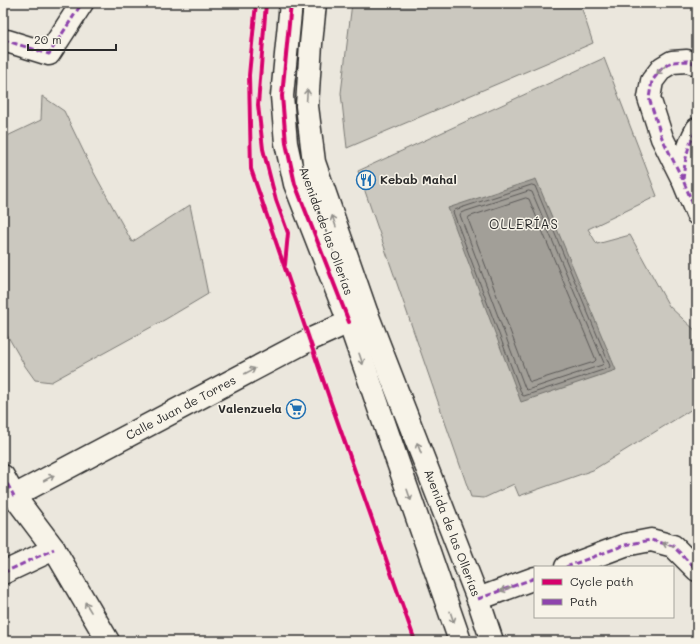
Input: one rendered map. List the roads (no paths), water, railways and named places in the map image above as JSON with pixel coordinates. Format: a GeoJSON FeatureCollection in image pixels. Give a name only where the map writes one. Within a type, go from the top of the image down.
{"type":"FeatureCollection","features":[{"type":"Feature","properties":{"kind":"main road"},"geometry":{"type":"LineString","coordinates":[[5,41],[49,54],[82,3]]}},
{"type":"Feature","properties":{"kind":"main road","name":"Avenida de las Ollerías"},"geometry":{"type":"LineString","coordinates":[[291,3],[282,96],[286,143],[295,184],[358,318],[478,599],[492,641]]}},
{"type":"Feature","properties":{"kind":"main road","name":"Avenida de las Ollerías"},"geometry":{"type":"LineString","coordinates":[[315,3],[310,44],[307,106],[314,162],[358,318],[460,641]]}},
{"type":"Feature","properties":{"kind":"main road"},"geometry":{"type":"LineString","coordinates":[[697,64],[687,61],[672,62],[662,68],[652,81],[649,98],[662,138],[683,180],[697,214]]}},
{"type":"Feature","properties":{"kind":"main road"},"geometry":{"type":"LineString","coordinates":[[683,180],[685,158],[690,141],[697,129]]}},
{"type":"Feature","properties":{"kind":"main road","name":"Calle Juan de Torres"},"geometry":{"type":"LineString","coordinates":[[14,496],[309,340],[358,318]]}},
{"type":"Feature","properties":{"kind":"main road"},"geometry":{"type":"LineString","coordinates":[[3,476],[14,496],[54,549],[108,641]]}},
{"type":"Feature","properties":{"kind":"main road"},"geometry":{"type":"LineString","coordinates":[[569,566],[625,546],[651,540],[673,546],[697,570]]}},
{"type":"Feature","properties":{"kind":"main road"},"geometry":{"type":"LineString","coordinates":[[3,573],[54,549]]}},
{"type":"Feature","properties":{"kind":"main road"},"geometry":{"type":"LineString","coordinates":[[478,599],[534,578]]}},
{"type":"Feature","properties":{"kind":"water"},"geometry":{"type":"Polygon","coordinates":[[[536,179],[616,370],[521,402],[448,208],[536,179]]]}},
{"type":"Feature","properties":{"kind":"place","name":"Kebab Mahal"},"geometry":{"type":"Point","coordinates":[366,180]}},
{"type":"Feature","properties":{"kind":"place","name":"Valenzuela"},"geometry":{"type":"Point","coordinates":[296,409]}},
{"type":"Feature","properties":{"kind":"district","name":"OLLERÍAS"},"geometry":{"type":"Point","coordinates":[524,224]}}]}
